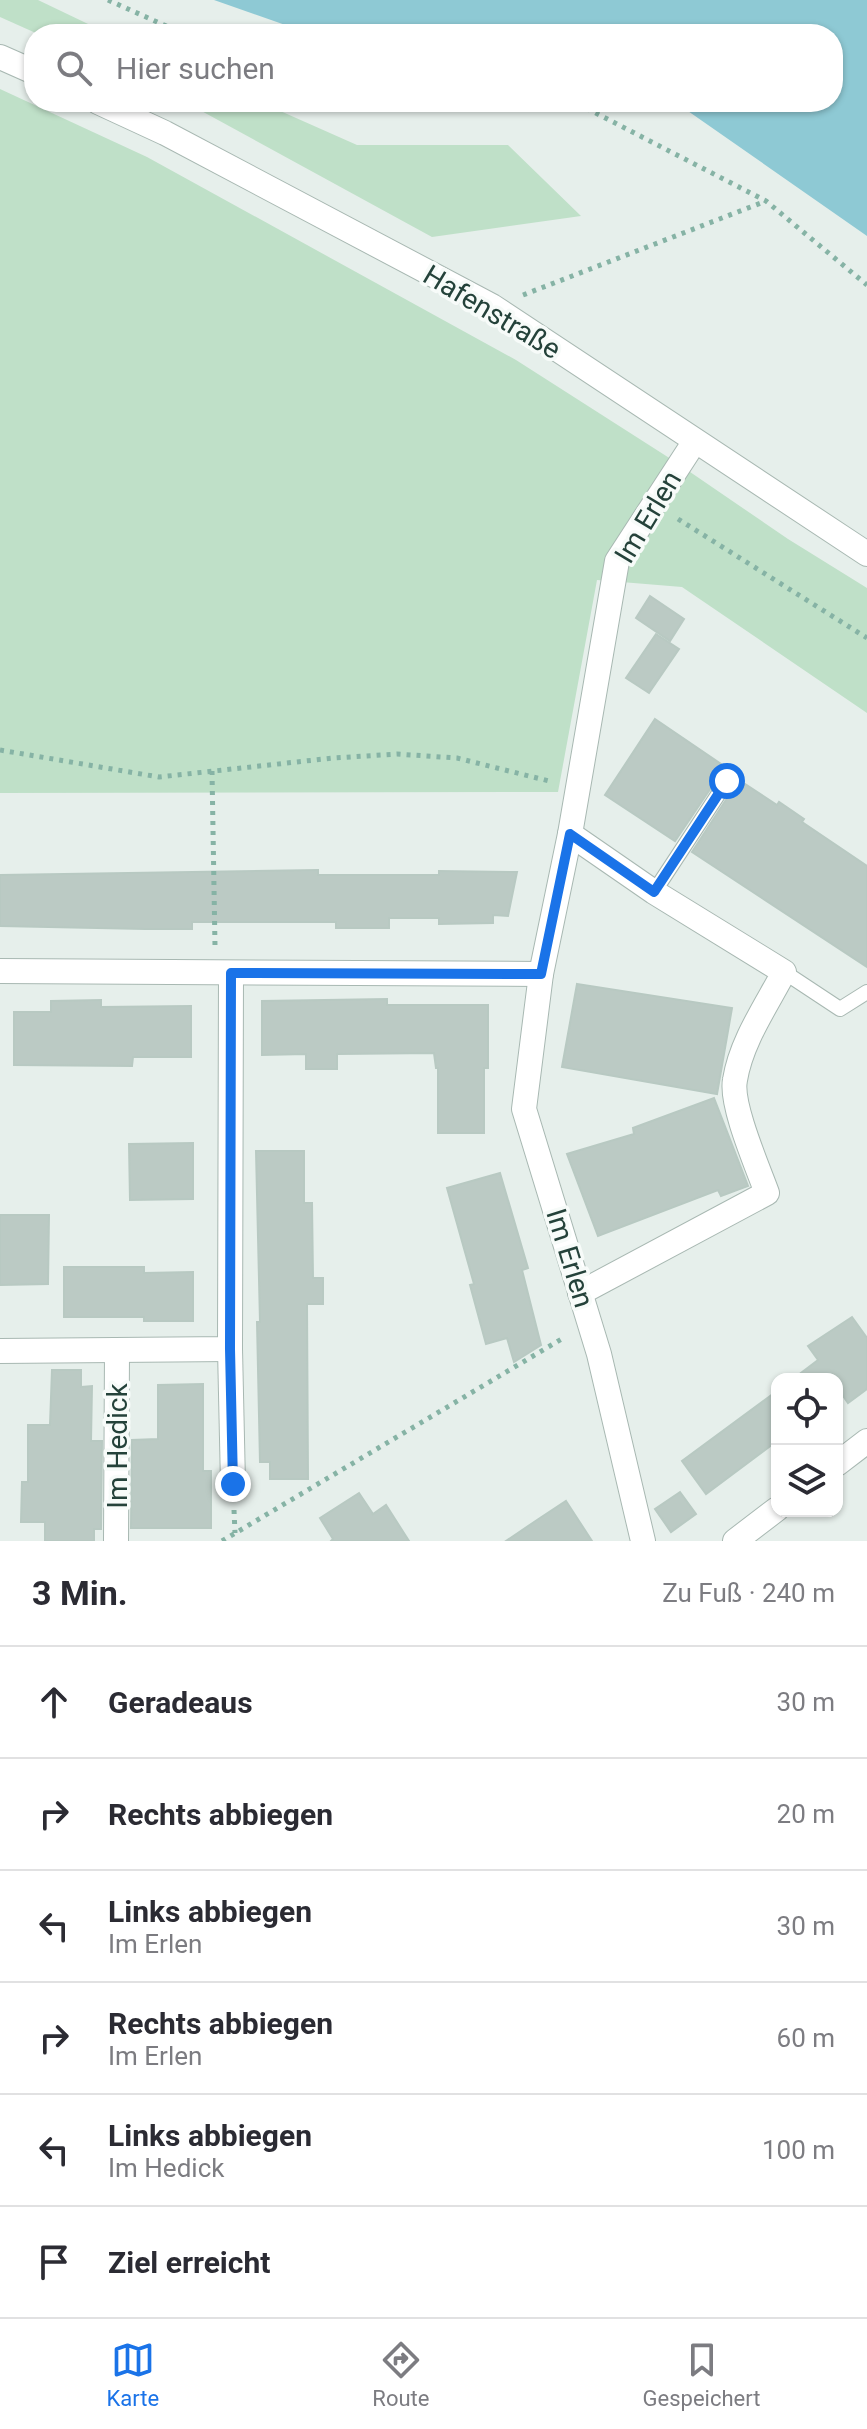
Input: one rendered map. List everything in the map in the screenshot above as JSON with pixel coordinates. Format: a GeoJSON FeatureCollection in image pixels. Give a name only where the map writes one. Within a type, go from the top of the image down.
{"type":"FeatureCollection","features":[{"type":"Feature","properties":{"kind":"street"},"geometry":{"type":"LineString","coordinates":[[0,57],[24,68]]}},
{"type":"Feature","properties":{"kind":"street","name":"Hafenstraße"},"geometry":{"type":"LineString","coordinates":[[120,112],[492,306],[867,554]]}},
{"type":"Feature","properties":{"kind":"street","name":"Im Erlen"},"geometry":{"type":"LineString","coordinates":[[643,1541],[589,1322],[524,1109],[541,974],[570,834],[617,561],[695,441]]}},
{"type":"Feature","properties":{"kind":"street"},"geometry":{"type":"LineString","coordinates":[[570,834],[654,892],[784,972],[745,1047],[734,1083],[739,1112],[767,1193],[580,1293]]}},
{"type":"Feature","properties":{"kind":"street"},"geometry":{"type":"LineString","coordinates":[[0,971],[541,974]]}},
{"type":"Feature","properties":{"kind":"street"},"geometry":{"type":"LineString","coordinates":[[223,973],[233,1484]]}},
{"type":"Feature","properties":{"kind":"street","name":"Im Hedick"},"geometry":{"type":"LineString","coordinates":[[0,1351],[230,1349]]}},
{"type":"Feature","properties":{"kind":"street","name":"Im Hedick"},"geometry":{"type":"LineString","coordinates":[[116,1541],[117,1352]]}},
{"type":"Feature","properties":{"kind":"street"},"geometry":{"type":"LineString","coordinates":[[843,1459],[867,1441]]}},
{"type":"Feature","properties":{"kind":"street"},"geometry":{"type":"LineString","coordinates":[[735,1541],[771,1514]]}},
{"type":"Feature","properties":{"kind":"lane"},"geometry":{"type":"LineString","coordinates":[[654,892],[727,781]]}},
{"type":"Feature","properties":{"kind":"lane"},"geometry":{"type":"LineString","coordinates":[[784,972],[840,1009],[867,992]]}},
{"type":"Feature","properties":{"kind":"path"},"geometry":{"type":"LineString","coordinates":[[108,0],[162,24]]}},
{"type":"Feature","properties":{"kind":"path"},"geometry":{"type":"LineString","coordinates":[[594,112],[766,201],[867,285]]}},
{"type":"Feature","properties":{"kind":"path"},"geometry":{"type":"LineString","coordinates":[[492,306],[766,201]]}},
{"type":"Feature","properties":{"kind":"path"},"geometry":{"type":"LineString","coordinates":[[653,503],[867,638]]}},
{"type":"Feature","properties":{"kind":"path"},"geometry":{"type":"LineString","coordinates":[[0,750],[159,777],[397,754],[457,758],[578,788]]}},
{"type":"Feature","properties":{"kind":"path"},"geometry":{"type":"LineString","coordinates":[[212,771],[223,973]]}},
{"type":"Feature","properties":{"kind":"path"},"geometry":{"type":"LineString","coordinates":[[222,1541],[589,1322]]}},
{"type":"Feature","properties":{"kind":"green space"},"geometry":{"type":"Polygon","coordinates":[[[0,0],[38,0],[88,24],[24,24],[24,28],[0,17],[0,0]]]}},
{"type":"Feature","properties":{"kind":"green space"},"geometry":{"type":"Polygon","coordinates":[[[0,89],[24,100],[24,112],[50,112],[147,157],[516,360],[867,588],[867,713],[682,587],[597,580],[558,792],[0,793],[0,89]]]}},
{"type":"Feature","properties":{"kind":"green space"},"geometry":{"type":"Polygon","coordinates":[[[203,112],[283,112],[357,145],[508,145],[581,216],[432,237],[203,112]]]}},
{"type":"Feature","properties":{"kind":"water"},"geometry":{"type":"Polygon","coordinates":[[[214,0],[867,0],[867,236],[689,112],[843,112],[843,24],[282,24],[214,0]]]}},
{"type":"Feature","properties":{"kind":"building"},"geometry":{"type":"Polygon","coordinates":[[[650,596],[684,619],[670,641],[636,618],[650,596]]]}},
{"type":"Feature","properties":{"kind":"building"},"geometry":{"type":"Polygon","coordinates":[[[656,634],[679,649],[649,693],[626,678],[656,634]]]}},
{"type":"Feature","properties":{"kind":"building"},"geometry":{"type":"Polygon","coordinates":[[[655,719],[724,766],[722,769],[726,771],[719,776],[675,841],[605,795],[655,719]]]}},
{"type":"Feature","properties":{"kind":"building"},"geometry":{"type":"Polygon","coordinates":[[[736,778],[777,805],[779,802],[804,819],[802,822],[867,866],[867,967],[692,852],[735,786],[736,778]]]}},
{"type":"Feature","properties":{"kind":"building"},"geometry":{"type":"Polygon","coordinates":[[[318,870],[318,875],[517,872],[508,916],[493,915],[493,923],[439,924],[439,918],[389,918],[389,928],[336,928],[336,922],[192,922],[192,929],[0,926],[0,875],[318,870]]]}},
{"type":"Feature","properties":{"kind":"building"},"geometry":{"type":"Polygon","coordinates":[[[577,984],[732,1008],[717,1094],[562,1067],[577,984]]]}},
{"type":"Feature","properties":{"kind":"building"},"geometry":{"type":"Polygon","coordinates":[[[387,999],[387,1005],[488,1005],[484,1133],[438,1133],[438,1068],[434,1053],[337,1054],[337,1069],[306,1069],[306,1054],[262,1055],[262,1001],[387,999]]]}},
{"type":"Feature","properties":{"kind":"building"},"geometry":{"type":"Polygon","coordinates":[[[101,1000],[101,1007],[191,1006],[191,1057],[133,1057],[132,1066],[14,1065],[14,1012],[51,1012],[51,1001],[101,1000]]]}},
{"type":"Feature","properties":{"kind":"building"},"geometry":{"type":"Polygon","coordinates":[[[714,1098],[748,1186],[721,1196],[718,1190],[598,1236],[567,1154],[634,1134],[633,1128],[714,1098]]]}},
{"type":"Feature","properties":{"kind":"building"},"geometry":{"type":"Polygon","coordinates":[[[193,1143],[193,1199],[130,1200],[129,1144],[193,1143]]]}},
{"type":"Feature","properties":{"kind":"building"},"geometry":{"type":"Polygon","coordinates":[[[256,1151],[304,1151],[304,1203],[312,1203],[313,1278],[323,1278],[323,1304],[307,1304],[308,1479],[270,1479],[270,1462],[260,1462],[256,1151]]]}},
{"type":"Feature","properties":{"kind":"building"},"geometry":{"type":"Polygon","coordinates":[[[500,1173],[528,1268],[522,1270],[541,1345],[514,1362],[507,1338],[486,1344],[470,1285],[474,1284],[447,1188],[500,1173]]]}},
{"type":"Feature","properties":{"kind":"building"},"geometry":{"type":"Polygon","coordinates":[[[0,1215],[49,1215],[48,1284],[0,1285],[0,1215]]]}},
{"type":"Feature","properties":{"kind":"building"},"geometry":{"type":"Polygon","coordinates":[[[64,1267],[144,1267],[144,1273],[193,1272],[193,1321],[144,1321],[144,1317],[64,1317],[64,1267]]]}},
{"type":"Feature","properties":{"kind":"building"},"geometry":{"type":"Polygon","coordinates":[[[852,1317],[867,1338],[867,1389],[848,1403],[843,1396],[843,1373],[801,1373],[818,1360],[808,1346],[852,1317]]]}},
{"type":"Feature","properties":{"kind":"building"},"geometry":{"type":"Polygon","coordinates":[[[52,1370],[81,1370],[81,1387],[92,1386],[91,1441],[102,1441],[101,1529],[94,1529],[94,1541],[45,1541],[45,1522],[21,1522],[22,1482],[28,1482],[28,1425],[50,1425],[52,1370]]]}},
{"type":"Feature","properties":{"kind":"building"},"geometry":{"type":"Polygon","coordinates":[[[203,1384],[203,1471],[211,1471],[211,1528],[131,1528],[132,1440],[158,1439],[158,1385],[203,1384]]]}},
{"type":"Feature","properties":{"kind":"building"},"geometry":{"type":"Polygon","coordinates":[[[771,1395],[771,1445],[706,1494],[682,1461],[771,1395]]]}},
{"type":"Feature","properties":{"kind":"building"},"geometry":{"type":"Polygon","coordinates":[[[680,1492],[696,1514],[671,1532],[655,1509],[680,1492]]]}},
{"type":"Feature","properties":{"kind":"building"},"geometry":{"type":"Polygon","coordinates":[[[359,1493],[373,1514],[386,1505],[409,1541],[331,1541],[333,1539],[320,1518],[359,1493]]]}},
{"type":"Feature","properties":{"kind":"building"},"geometry":{"type":"Polygon","coordinates":[[[566,1501],[592,1541],[506,1541],[540,1518],[566,1501]]]}},
{"type":"Feature","properties":{"kind":"route"},"geometry":{"type":"LineString","coordinates":[[233,1484],[230,1349],[231,973],[541,974],[570,834],[654,892],[727,781]]}}]}
